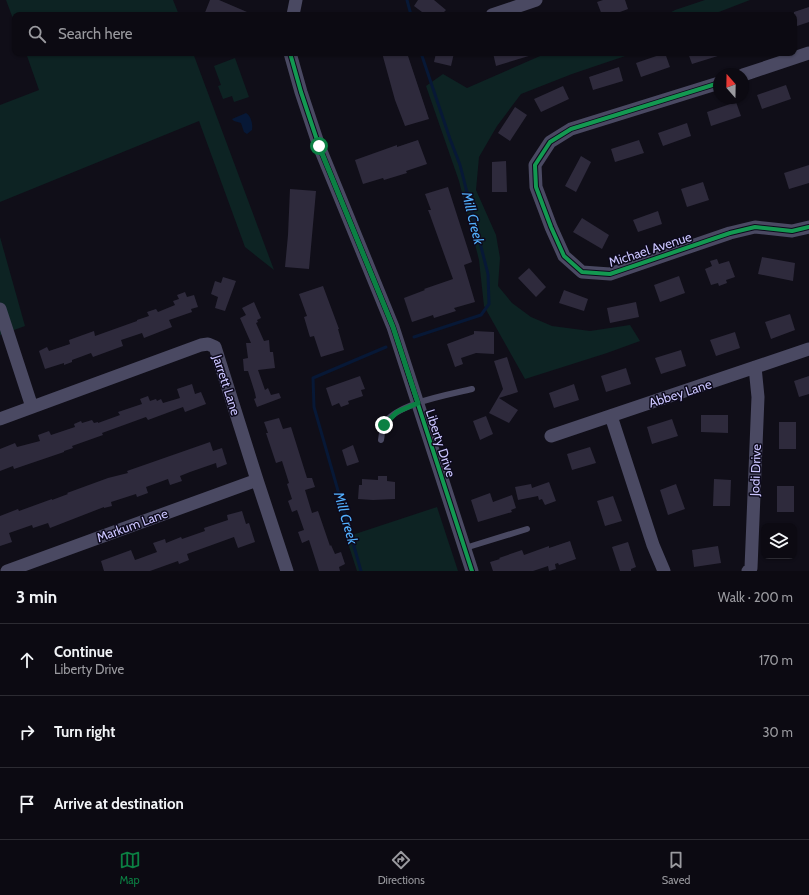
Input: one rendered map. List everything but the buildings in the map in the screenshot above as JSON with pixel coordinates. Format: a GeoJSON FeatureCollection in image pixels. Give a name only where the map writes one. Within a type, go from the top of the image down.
{"type":"FeatureCollection","features":[{"type":"Feature","properties":{"kind":"street"},"geometry":{"type":"LineString","coordinates":[[294,12],[296,0]]}},
{"type":"Feature","properties":{"kind":"street"},"geometry":{"type":"LineString","coordinates":[[501,12],[536,0]]}},
{"type":"Feature","properties":{"kind":"street"},"geometry":{"type":"LineString","coordinates":[[749,73],[809,53]]}},
{"type":"Feature","properties":{"kind":"street","name":"Liberty Drive"},"geometry":{"type":"LineString","coordinates":[[291,56],[319,146],[393,327],[472,571]]}},
{"type":"Feature","properties":{"kind":"street","name":"Michael Avenue"},"geometry":{"type":"LineString","coordinates":[[713,85],[571,129],[550,142],[535,164],[536,187],[564,256],[582,272],[610,274],[730,233],[755,227],[792,231],[809,228]]}},
{"type":"Feature","properties":{"kind":"street"},"geometry":{"type":"LineString","coordinates":[[0,309],[32,407]]}},
{"type":"Feature","properties":{"kind":"street","name":"Jarrett Lane"},"geometry":{"type":"LineString","coordinates":[[0,419],[180,352],[208,344],[215,347],[257,480],[288,571]]}},
{"type":"Feature","properties":{"kind":"street","name":"Abbey Lane"},"geometry":{"type":"LineString","coordinates":[[551,436],[809,349]]}},
{"type":"Feature","properties":{"kind":"street","name":"Jodi Drive"},"geometry":{"type":"LineString","coordinates":[[748,571],[751,568],[758,397],[755,368]]}},
{"type":"Feature","properties":{"kind":"street"},"geometry":{"type":"LineString","coordinates":[[611,416],[653,545],[664,571]]}},
{"type":"Feature","properties":{"kind":"street","name":"Markum Lane"},"geometry":{"type":"LineString","coordinates":[[7,571],[257,480]]}},
{"type":"Feature","properties":{"kind":"lane"},"geometry":{"type":"LineString","coordinates":[[381,440],[384,425],[397,412],[418,403],[472,388]]}},
{"type":"Feature","properties":{"kind":"lane"},"geometry":{"type":"LineString","coordinates":[[465,548],[527,529]]}},
{"type":"Feature","properties":{"kind":"green space"},"geometry":{"type":"Polygon","coordinates":[[[6,0],[173,0],[178,12],[12,12],[12,16],[6,0]]]}},
{"type":"Feature","properties":{"kind":"green space"},"geometry":{"type":"Polygon","coordinates":[[[705,0],[750,0],[719,12],[671,12],[705,0]]]}},
{"type":"Feature","properties":{"kind":"green space"},"geometry":{"type":"Polygon","coordinates":[[[27,56],[194,56],[274,270],[245,247],[199,121],[0,202],[0,105],[39,90],[27,56]]]}},
{"type":"Feature","properties":{"kind":"green space"},"geometry":{"type":"Polygon","coordinates":[[[540,56],[625,56],[572,74],[521,94],[497,126],[479,157],[476,190],[496,235],[500,258],[498,286],[512,303],[531,317],[552,326],[590,331],[630,325],[640,341],[525,379],[484,306],[479,260],[459,181],[426,86],[443,74],[467,88],[540,56]]]}},
{"type":"Feature","properties":{"kind":"green space"},"geometry":{"type":"Polygon","coordinates":[[[235,58],[249,97],[234,102],[232,96],[223,99],[218,86],[221,85],[214,66],[235,58]]]}},
{"type":"Feature","properties":{"kind":"green space"},"geometry":{"type":"Polygon","coordinates":[[[0,237],[25,326],[0,335],[0,237]]]}},
{"type":"Feature","properties":{"kind":"green space"},"geometry":{"type":"Polygon","coordinates":[[[437,507],[458,571],[357,571],[346,537],[437,507]]]}},
{"type":"Feature","properties":{"kind":"water"},"geometry":{"type":"Polygon","coordinates":[[[246,113],[251,120],[252,125],[252,130],[247,134],[244,132],[241,123],[232,119],[246,113]]]}},
{"type":"Feature","properties":{"kind":"waterway","name":"Mill Creek"},"geometry":{"type":"LineString","coordinates":[[407,0],[410,12]]}},
{"type":"Feature","properties":{"kind":"waterway","name":"Mill Creek"},"geometry":{"type":"LineString","coordinates":[[414,337],[481,315],[489,304],[488,274],[460,165],[422,56]]}},
{"type":"Feature","properties":{"kind":"waterway","name":"Mill Creek"},"geometry":{"type":"LineString","coordinates":[[361,571],[314,407],[313,378],[386,347]]}},
{"type":"Feature","properties":{"kind":"cycle path"},"geometry":{"type":"LineString","coordinates":[[291,56],[319,146],[393,327],[472,571]]}},
{"type":"Feature","properties":{"kind":"cycle path"},"geometry":{"type":"LineString","coordinates":[[713,85],[571,129],[550,142],[535,165],[536,187],[564,256],[582,272],[610,274],[730,233],[755,227],[792,231],[809,227]]}},
{"type":"Feature","properties":{"kind":"route"},"geometry":{"type":"LineString","coordinates":[[319,146],[393,327],[418,403],[397,412],[384,425]]}}]}
